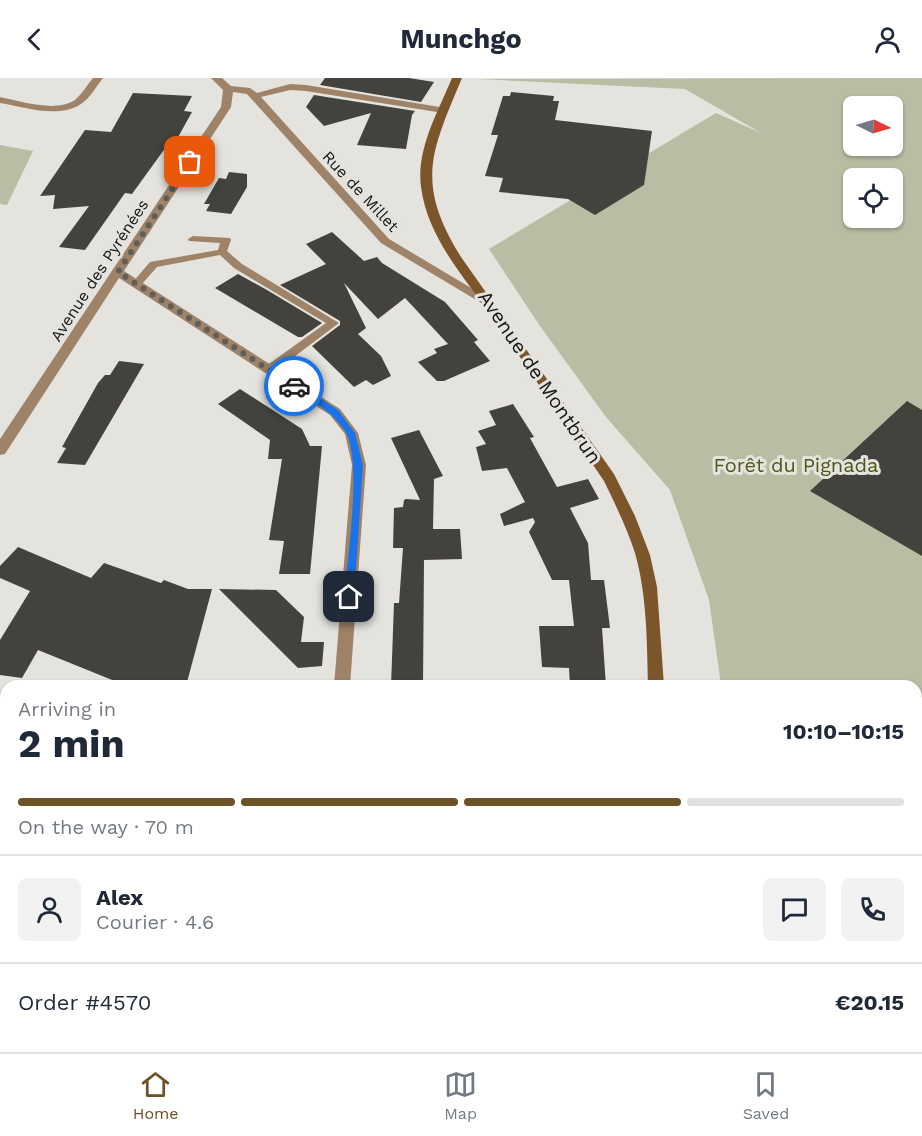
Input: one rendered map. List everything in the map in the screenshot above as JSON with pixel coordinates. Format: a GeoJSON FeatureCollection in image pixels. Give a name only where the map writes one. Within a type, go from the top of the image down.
{"type":"FeatureCollection","features":[{"type":"Feature","properties":{"kind":"street"},"geometry":{"type":"LineString","coordinates":[[0,100],[53,108],[68,107],[78,102],[98,78]]}},
{"type":"Feature","properties":{"kind":"street"},"geometry":{"type":"LineString","coordinates":[[216,78],[228,89],[250,91],[254,96],[290,87],[306,88],[443,110]]}},
{"type":"Feature","properties":{"kind":"street","name":"Avenue de Montbrun"},"geometry":{"type":"LineString","coordinates":[[457,78],[430,145],[426,166],[426,186],[431,212],[460,263],[609,478],[628,514],[643,556],[655,680]]}},
{"type":"Feature","properties":{"kind":"street","name":"Avenue des Pyrénées"},"geometry":{"type":"LineString","coordinates":[[0,450],[226,107],[230,97],[228,89]]}},
{"type":"Feature","properties":{"kind":"street","name":"Rue de Millet"},"geometry":{"type":"LineString","coordinates":[[254,96],[385,241],[487,301]]}},
{"type":"Feature","properties":{"kind":"street"},"geometry":{"type":"LineString","coordinates":[[118,272],[335,412],[351,433],[359,465],[342,680]]}},
{"type":"Feature","properties":{"kind":"lane"},"geometry":{"type":"LineString","coordinates":[[193,239],[226,240],[222,252]]}},
{"type":"Feature","properties":{"kind":"lane"},"geometry":{"type":"LineString","coordinates":[[137,283],[154,264],[222,252]]}},
{"type":"Feature","properties":{"kind":"lane"},"geometry":{"type":"LineString","coordinates":[[222,252],[238,266],[334,323],[270,369]]}},
{"type":"Feature","properties":{"kind":"green space","name":"Forêt du Pignada"},"geometry":{"type":"Polygon","coordinates":[[[922,78],[922,680],[720,680],[709,600],[670,490],[606,417],[540,326],[489,249],[716,113],[761,133],[685,89],[478,79],[922,78]]]}},
{"type":"Feature","properties":{"kind":"green space"},"geometry":{"type":"Polygon","coordinates":[[[0,145],[33,151],[7,205],[0,204],[0,145]]]}},
{"type":"Feature","properties":{"kind":"building"},"geometry":{"type":"Polygon","coordinates":[[[325,78],[409,78],[434,82],[421,102],[320,85],[325,78]]]}},
{"type":"Feature","properties":{"kind":"building"},"geometry":{"type":"Polygon","coordinates":[[[511,92],[554,96],[553,101],[559,101],[555,120],[652,131],[644,185],[595,215],[568,199],[499,192],[503,178],[485,176],[498,135],[491,135],[503,96],[510,96],[511,92]]]}},
{"type":"Feature","properties":{"kind":"building"},"geometry":{"type":"Polygon","coordinates":[[[133,93],[192,96],[184,111],[192,112],[172,148],[166,147],[132,194],[125,193],[85,250],[59,247],[89,206],[53,209],[55,195],[40,196],[85,130],[111,132],[133,93]]]}},
{"type":"Feature","properties":{"kind":"building"},"geometry":{"type":"Polygon","coordinates":[[[314,95],[415,111],[412,115],[406,149],[357,145],[371,113],[324,126],[306,107],[314,95]]]}},
{"type":"Feature","properties":{"kind":"building"},"geometry":{"type":"Polygon","coordinates":[[[229,172],[247,174],[247,187],[231,214],[206,211],[210,204],[204,204],[219,178],[226,179],[229,172]]]}},
{"type":"Feature","properties":{"kind":"building"},"geometry":{"type":"Polygon","coordinates":[[[332,232],[364,261],[377,257],[382,263],[445,302],[478,340],[474,342],[490,361],[444,381],[437,381],[418,362],[437,353],[434,349],[448,344],[405,298],[378,319],[344,283],[366,328],[358,334],[381,356],[391,376],[373,385],[366,380],[354,387],[312,346],[340,325],[340,321],[280,285],[326,264],[306,244],[332,232]]]}},
{"type":"Feature","properties":{"kind":"building"},"geometry":{"type":"Polygon","coordinates":[[[238,274],[322,323],[302,337],[298,337],[215,288],[238,274]]]}},
{"type":"Feature","properties":{"kind":"building"},"geometry":{"type":"Polygon","coordinates":[[[119,361],[144,364],[85,465],[57,463],[66,448],[62,447],[98,383],[105,375],[110,375],[119,361]]]}},
{"type":"Feature","properties":{"kind":"building"},"geometry":{"type":"Polygon","coordinates":[[[240,389],[302,429],[310,446],[322,446],[310,574],[279,574],[284,541],[269,540],[282,459],[268,459],[270,440],[218,404],[240,389]]]}},
{"type":"Feature","properties":{"kind":"building"},"geometry":{"type":"Polygon","coordinates":[[[907,401],[922,410],[922,556],[810,491],[907,401]]]}},
{"type":"Feature","properties":{"kind":"building"},"geometry":{"type":"Polygon","coordinates":[[[513,404],[534,437],[530,438],[557,487],[588,479],[599,499],[570,508],[588,543],[591,580],[604,580],[610,628],[602,628],[606,680],[570,680],[569,668],[542,667],[539,626],[574,626],[569,580],[552,580],[529,532],[535,522],[533,518],[504,526],[500,514],[525,502],[507,468],[482,471],[476,447],[486,444],[478,431],[496,425],[489,411],[513,404]]]}},
{"type":"Feature","properties":{"kind":"building"},"geometry":{"type":"Polygon","coordinates":[[[419,430],[443,476],[434,479],[433,529],[460,529],[462,559],[424,560],[423,680],[391,680],[394,603],[399,603],[403,548],[393,548],[394,508],[403,507],[406,499],[420,500],[391,438],[419,430]]]}},
{"type":"Feature","properties":{"kind":"building"},"geometry":{"type":"Polygon","coordinates":[[[18,547],[91,578],[104,563],[161,583],[164,580],[188,589],[212,589],[188,680],[112,680],[38,650],[22,678],[0,675],[0,640],[30,591],[0,578],[0,566],[18,547]]]}},
{"type":"Feature","properties":{"kind":"building"},"geometry":{"type":"Polygon","coordinates":[[[219,589],[276,590],[304,617],[301,642],[324,642],[322,666],[298,668],[219,589]]]}},
{"type":"Feature","properties":{"kind":"way so far"},"geometry":{"type":"LineString","coordinates":[[190,162],[118,272],[294,386]]}},
{"type":"Feature","properties":{"kind":"route"},"geometry":{"type":"LineString","coordinates":[[294,386],[335,412],[351,433],[359,465],[349,597]]}}]}
